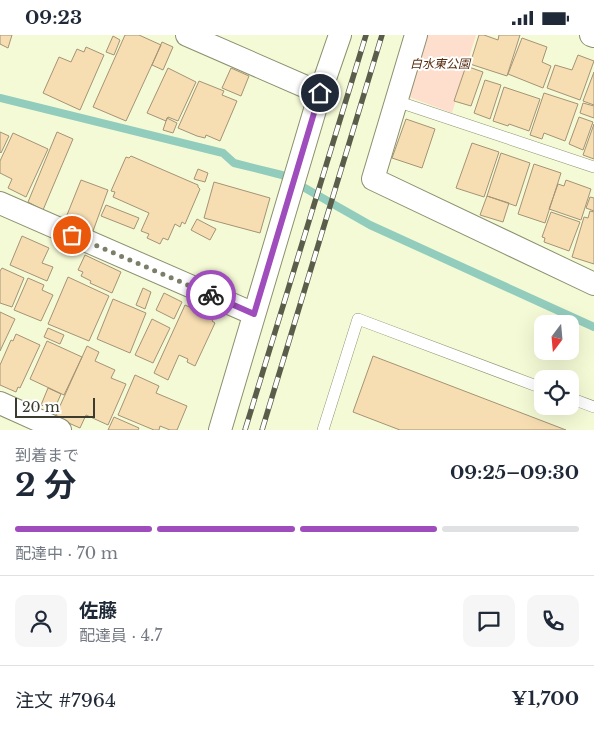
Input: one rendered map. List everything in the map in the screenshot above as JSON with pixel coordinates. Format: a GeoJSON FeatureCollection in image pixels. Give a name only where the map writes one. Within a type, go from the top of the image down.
{"type":"FeatureCollection","features":[{"type":"Feature","properties":{"kind":"street"},"geometry":{"type":"LineString","coordinates":[[187,35],[320,93]]}},
{"type":"Feature","properties":{"kind":"street"},"geometry":{"type":"LineString","coordinates":[[220,430],[320,93],[340,35]]}},
{"type":"Feature","properties":{"kind":"street"},"geometry":{"type":"LineString","coordinates":[[416,35],[372,179],[594,285]]}},
{"type":"Feature","properties":{"kind":"street"},"geometry":{"type":"LineString","coordinates":[[0,203],[254,314]]}},
{"type":"Feature","properties":{"kind":"street"},"geometry":{"type":"LineString","coordinates":[[0,403],[60,430]]}},
{"type":"Feature","properties":{"kind":"lane"},"geometry":{"type":"LineString","coordinates":[[396,101],[594,167]]}},
{"type":"Feature","properties":{"kind":"lane"},"geometry":{"type":"LineString","coordinates":[[323,430],[358,319],[534,385]]}},
{"type":"Feature","properties":{"kind":"lane"},"geometry":{"type":"LineString","coordinates":[[579,401],[594,407]]}},
{"type":"Feature","properties":{"kind":"green space","name":"白水東公園"},"geometry":{"type":"Polygon","coordinates":[[[421,35],[476,35],[452,113],[409,97],[421,35]]]}},
{"type":"Feature","properties":{"kind":"building"},"geometry":{"type":"Polygon","coordinates":[[[0,35],[12,35],[8,48],[0,44],[0,35]]]}},
{"type":"Feature","properties":{"kind":"building"},"geometry":{"type":"Polygon","coordinates":[[[125,35],[139,35],[161,45],[126,121],[93,107],[125,35]]]}},
{"type":"Feature","properties":{"kind":"building"},"geometry":{"type":"Polygon","coordinates":[[[479,35],[498,40],[499,35],[520,35],[507,76],[470,64],[479,35]]]}},
{"type":"Feature","properties":{"kind":"building"},"geometry":{"type":"Polygon","coordinates":[[[113,36],[120,40],[114,55],[106,52],[113,36]]]}},
{"type":"Feature","properties":{"kind":"building"},"geometry":{"type":"Polygon","coordinates":[[[522,38],[547,47],[542,62],[551,66],[543,88],[508,74],[522,38]]]}},
{"type":"Feature","properties":{"kind":"building"},"geometry":{"type":"Polygon","coordinates":[[[162,42],[173,47],[163,70],[152,65],[162,42]]]}},
{"type":"Feature","properties":{"kind":"building"},"geometry":{"type":"Polygon","coordinates":[[[86,47],[104,55],[80,110],[43,93],[59,57],[71,62],[77,49],[84,52],[86,47]]]}},
{"type":"Feature","properties":{"kind":"building"},"geometry":{"type":"Polygon","coordinates":[[[578,55],[594,61],[580,100],[547,88],[555,65],[572,70],[578,55]]]}},
{"type":"Feature","properties":{"kind":"building"},"geometry":{"type":"Polygon","coordinates":[[[466,66],[483,72],[471,106],[454,101],[466,66]]]}},
{"type":"Feature","properties":{"kind":"building"},"geometry":{"type":"Polygon","coordinates":[[[168,68],[196,82],[178,121],[168,117],[166,121],[147,113],[168,68]]]}},
{"type":"Feature","properties":{"kind":"building"},"geometry":{"type":"Polygon","coordinates":[[[231,68],[249,76],[241,96],[222,88],[231,68]]]}},
{"type":"Feature","properties":{"kind":"building"},"geometry":{"type":"Polygon","coordinates":[[[594,72],[594,105],[583,101],[594,72]]]}},
{"type":"Feature","properties":{"kind":"building"},"geometry":{"type":"Polygon","coordinates":[[[485,80],[501,85],[490,119],[474,113],[485,80]]]}},
{"type":"Feature","properties":{"kind":"building"},"geometry":{"type":"Polygon","coordinates":[[[199,81],[224,91],[222,95],[237,101],[220,141],[206,135],[205,138],[197,136],[178,128],[199,81]]]}},
{"type":"Feature","properties":{"kind":"building"},"geometry":{"type":"Polygon","coordinates":[[[504,87],[540,99],[529,131],[493,121],[504,87]]]}},
{"type":"Feature","properties":{"kind":"building"},"geometry":{"type":"Polygon","coordinates":[[[544,93],[578,104],[565,141],[544,133],[542,139],[530,135],[544,93]]]}},
{"type":"Feature","properties":{"kind":"building"},"geometry":{"type":"Polygon","coordinates":[[[583,103],[594,106],[594,118],[580,113],[583,103]]]}},
{"type":"Feature","properties":{"kind":"building"},"geometry":{"type":"Polygon","coordinates":[[[579,117],[593,122],[583,150],[569,144],[579,117]]]}},
{"type":"Feature","properties":{"kind":"building"},"geometry":{"type":"Polygon","coordinates":[[[167,118],[177,123],[173,133],[163,130],[167,118]]]}},
{"type":"Feature","properties":{"kind":"building"},"geometry":{"type":"Polygon","coordinates":[[[406,119],[435,129],[422,168],[392,158],[406,119]]]}},
{"type":"Feature","properties":{"kind":"building"},"geometry":{"type":"Polygon","coordinates":[[[594,124],[594,159],[583,155],[594,124]]]}},
{"type":"Feature","properties":{"kind":"building"},"geometry":{"type":"Polygon","coordinates":[[[0,132],[9,136],[1,153],[0,152],[0,132]]]}},
{"type":"Feature","properties":{"kind":"building"},"geometry":{"type":"Polygon","coordinates":[[[57,132],[73,139],[43,210],[28,202],[57,132]]]}},
{"type":"Feature","properties":{"kind":"building"},"geometry":{"type":"Polygon","coordinates":[[[13,133],[48,149],[26,197],[8,188],[12,179],[0,173],[0,161],[13,133]]]}},
{"type":"Feature","properties":{"kind":"building"},"geometry":{"type":"Polygon","coordinates":[[[472,143],[499,152],[484,197],[456,188],[472,143]]]}},
{"type":"Feature","properties":{"kind":"building"},"geometry":{"type":"Polygon","coordinates":[[[501,153],[530,163],[516,206],[487,196],[501,153]]]}},
{"type":"Feature","properties":{"kind":"building"},"geometry":{"type":"Polygon","coordinates":[[[131,156],[198,185],[200,189],[185,224],[182,222],[180,227],[175,224],[168,240],[163,238],[160,244],[147,238],[149,234],[141,231],[149,213],[113,197],[115,192],[111,191],[126,157],[129,158],[131,156]]]}},
{"type":"Feature","properties":{"kind":"building"},"geometry":{"type":"Polygon","coordinates":[[[534,164],[561,173],[545,223],[518,214],[534,164]]]}},
{"type":"Feature","properties":{"kind":"building"},"geometry":{"type":"Polygon","coordinates":[[[198,169],[208,173],[205,182],[194,179],[198,169]]]}},
{"type":"Feature","properties":{"kind":"building"},"geometry":{"type":"Polygon","coordinates":[[[81,180],[108,190],[93,231],[65,220],[81,180]]]}},
{"type":"Feature","properties":{"kind":"building"},"geometry":{"type":"Polygon","coordinates":[[[566,180],[591,189],[581,220],[549,209],[558,184],[564,186],[566,180]]]}},
{"type":"Feature","properties":{"kind":"building"},"geometry":{"type":"Polygon","coordinates":[[[214,182],[270,198],[260,233],[204,218],[214,182]]]}},
{"type":"Feature","properties":{"kind":"building"},"geometry":{"type":"Polygon","coordinates":[[[487,196],[509,203],[503,222],[480,215],[487,196]]]}},
{"type":"Feature","properties":{"kind":"building"},"geometry":{"type":"Polygon","coordinates":[[[590,197],[594,198],[594,211],[586,208],[590,197]]]}},
{"type":"Feature","properties":{"kind":"building"},"geometry":{"type":"Polygon","coordinates":[[[106,205],[139,218],[134,229],[101,216],[106,205]]]}},
{"type":"Feature","properties":{"kind":"building"},"geometry":{"type":"Polygon","coordinates":[[[590,211],[594,212],[594,264],[572,257],[584,217],[588,218],[590,211]]]}},
{"type":"Feature","properties":{"kind":"building"},"geometry":{"type":"Polygon","coordinates":[[[551,212],[580,222],[569,251],[544,242],[545,238],[542,237],[551,212]]]}},
{"type":"Feature","properties":{"kind":"building"},"geometry":{"type":"Polygon","coordinates":[[[197,219],[216,229],[210,240],[191,230],[197,219]]]}},
{"type":"Feature","properties":{"kind":"building"},"geometry":{"type":"Polygon","coordinates":[[[22,236],[49,248],[42,263],[53,267],[47,281],[10,265],[22,236]]]}},
{"type":"Feature","properties":{"kind":"building"},"geometry":{"type":"Polygon","coordinates":[[[85,255],[121,272],[112,293],[90,283],[91,281],[81,276],[83,272],[78,270],[85,255]]]}},
{"type":"Feature","properties":{"kind":"building"},"geometry":{"type":"Polygon","coordinates":[[[2,268],[24,278],[12,307],[0,303],[0,271],[2,268]]]}},
{"type":"Feature","properties":{"kind":"building"},"geometry":{"type":"Polygon","coordinates":[[[68,277],[109,296],[89,341],[48,324],[68,277]]]}},
{"type":"Feature","properties":{"kind":"building"},"geometry":{"type":"Polygon","coordinates":[[[28,278],[44,285],[42,290],[53,295],[41,321],[14,310],[28,278]]]}},
{"type":"Feature","properties":{"kind":"building"},"geometry":{"type":"Polygon","coordinates":[[[143,288],[151,292],[145,309],[136,305],[143,288]]]}},
{"type":"Feature","properties":{"kind":"building"},"geometry":{"type":"Polygon","coordinates":[[[164,293],[182,302],[174,319],[156,310],[164,293]]]}},
{"type":"Feature","properties":{"kind":"building"},"geometry":{"type":"Polygon","coordinates":[[[113,299],[146,313],[130,353],[97,339],[113,299]]]}},
{"type":"Feature","properties":{"kind":"building"},"geometry":{"type":"Polygon","coordinates":[[[185,305],[214,318],[212,321],[215,323],[195,366],[187,362],[188,359],[179,355],[168,380],[154,373],[185,305]]]}},
{"type":"Feature","properties":{"kind":"building"},"geometry":{"type":"Polygon","coordinates":[[[0,312],[15,319],[0,351],[0,312]]]}},
{"type":"Feature","properties":{"kind":"building"},"geometry":{"type":"Polygon","coordinates":[[[152,319],[170,328],[153,363],[135,355],[152,319]]]}},
{"type":"Feature","properties":{"kind":"building"},"geometry":{"type":"Polygon","coordinates":[[[48,328],[64,335],[60,344],[44,337],[48,328]]]}},
{"type":"Feature","properties":{"kind":"building"},"geometry":{"type":"Polygon","coordinates":[[[16,334],[40,345],[20,388],[18,387],[16,392],[0,385],[0,365],[11,340],[13,341],[16,334]]]}},
{"type":"Feature","properties":{"kind":"building"},"geometry":{"type":"Polygon","coordinates":[[[47,341],[82,357],[64,395],[30,379],[47,341]]]}},
{"type":"Feature","properties":{"kind":"building"},"geometry":{"type":"Polygon","coordinates":[[[87,346],[99,352],[95,361],[115,370],[111,378],[126,384],[108,425],[86,415],[80,428],[55,417],[87,346]]]}},
{"type":"Feature","properties":{"kind":"building"},"geometry":{"type":"Polygon","coordinates":[[[373,356],[566,430],[400,430],[353,412],[373,356]]]}},
{"type":"Feature","properties":{"kind":"building"},"geometry":{"type":"Polygon","coordinates":[[[135,375],[159,386],[156,393],[187,406],[177,430],[170,430],[160,426],[159,430],[154,430],[118,415],[135,375]]]}},
{"type":"Feature","properties":{"kind":"building"},"geometry":{"type":"Polygon","coordinates":[[[48,388],[61,394],[54,410],[41,405],[48,388]]]}},
{"type":"Feature","properties":{"kind":"building"},"geometry":{"type":"Polygon","coordinates":[[[114,417],[139,428],[138,430],[108,430],[114,417]]]}},
{"type":"Feature","properties":{"kind":"waterway"},"geometry":{"type":"LineString","coordinates":[[0,98],[223,153],[234,163],[282,175],[370,225],[594,327]]}},
{"type":"Feature","properties":{"kind":"railway"},"geometry":{"type":"LineString","coordinates":[[245,430],[366,35]]}},
{"type":"Feature","properties":{"kind":"railway"},"geometry":{"type":"LineString","coordinates":[[262,430],[382,35]]}},
{"type":"Feature","properties":{"kind":"way so far"},"geometry":{"type":"LineString","coordinates":[[72,235],[211,295]]}},
{"type":"Feature","properties":{"kind":"route"},"geometry":{"type":"LineString","coordinates":[[211,295],[254,314],[320,93]]}}]}
